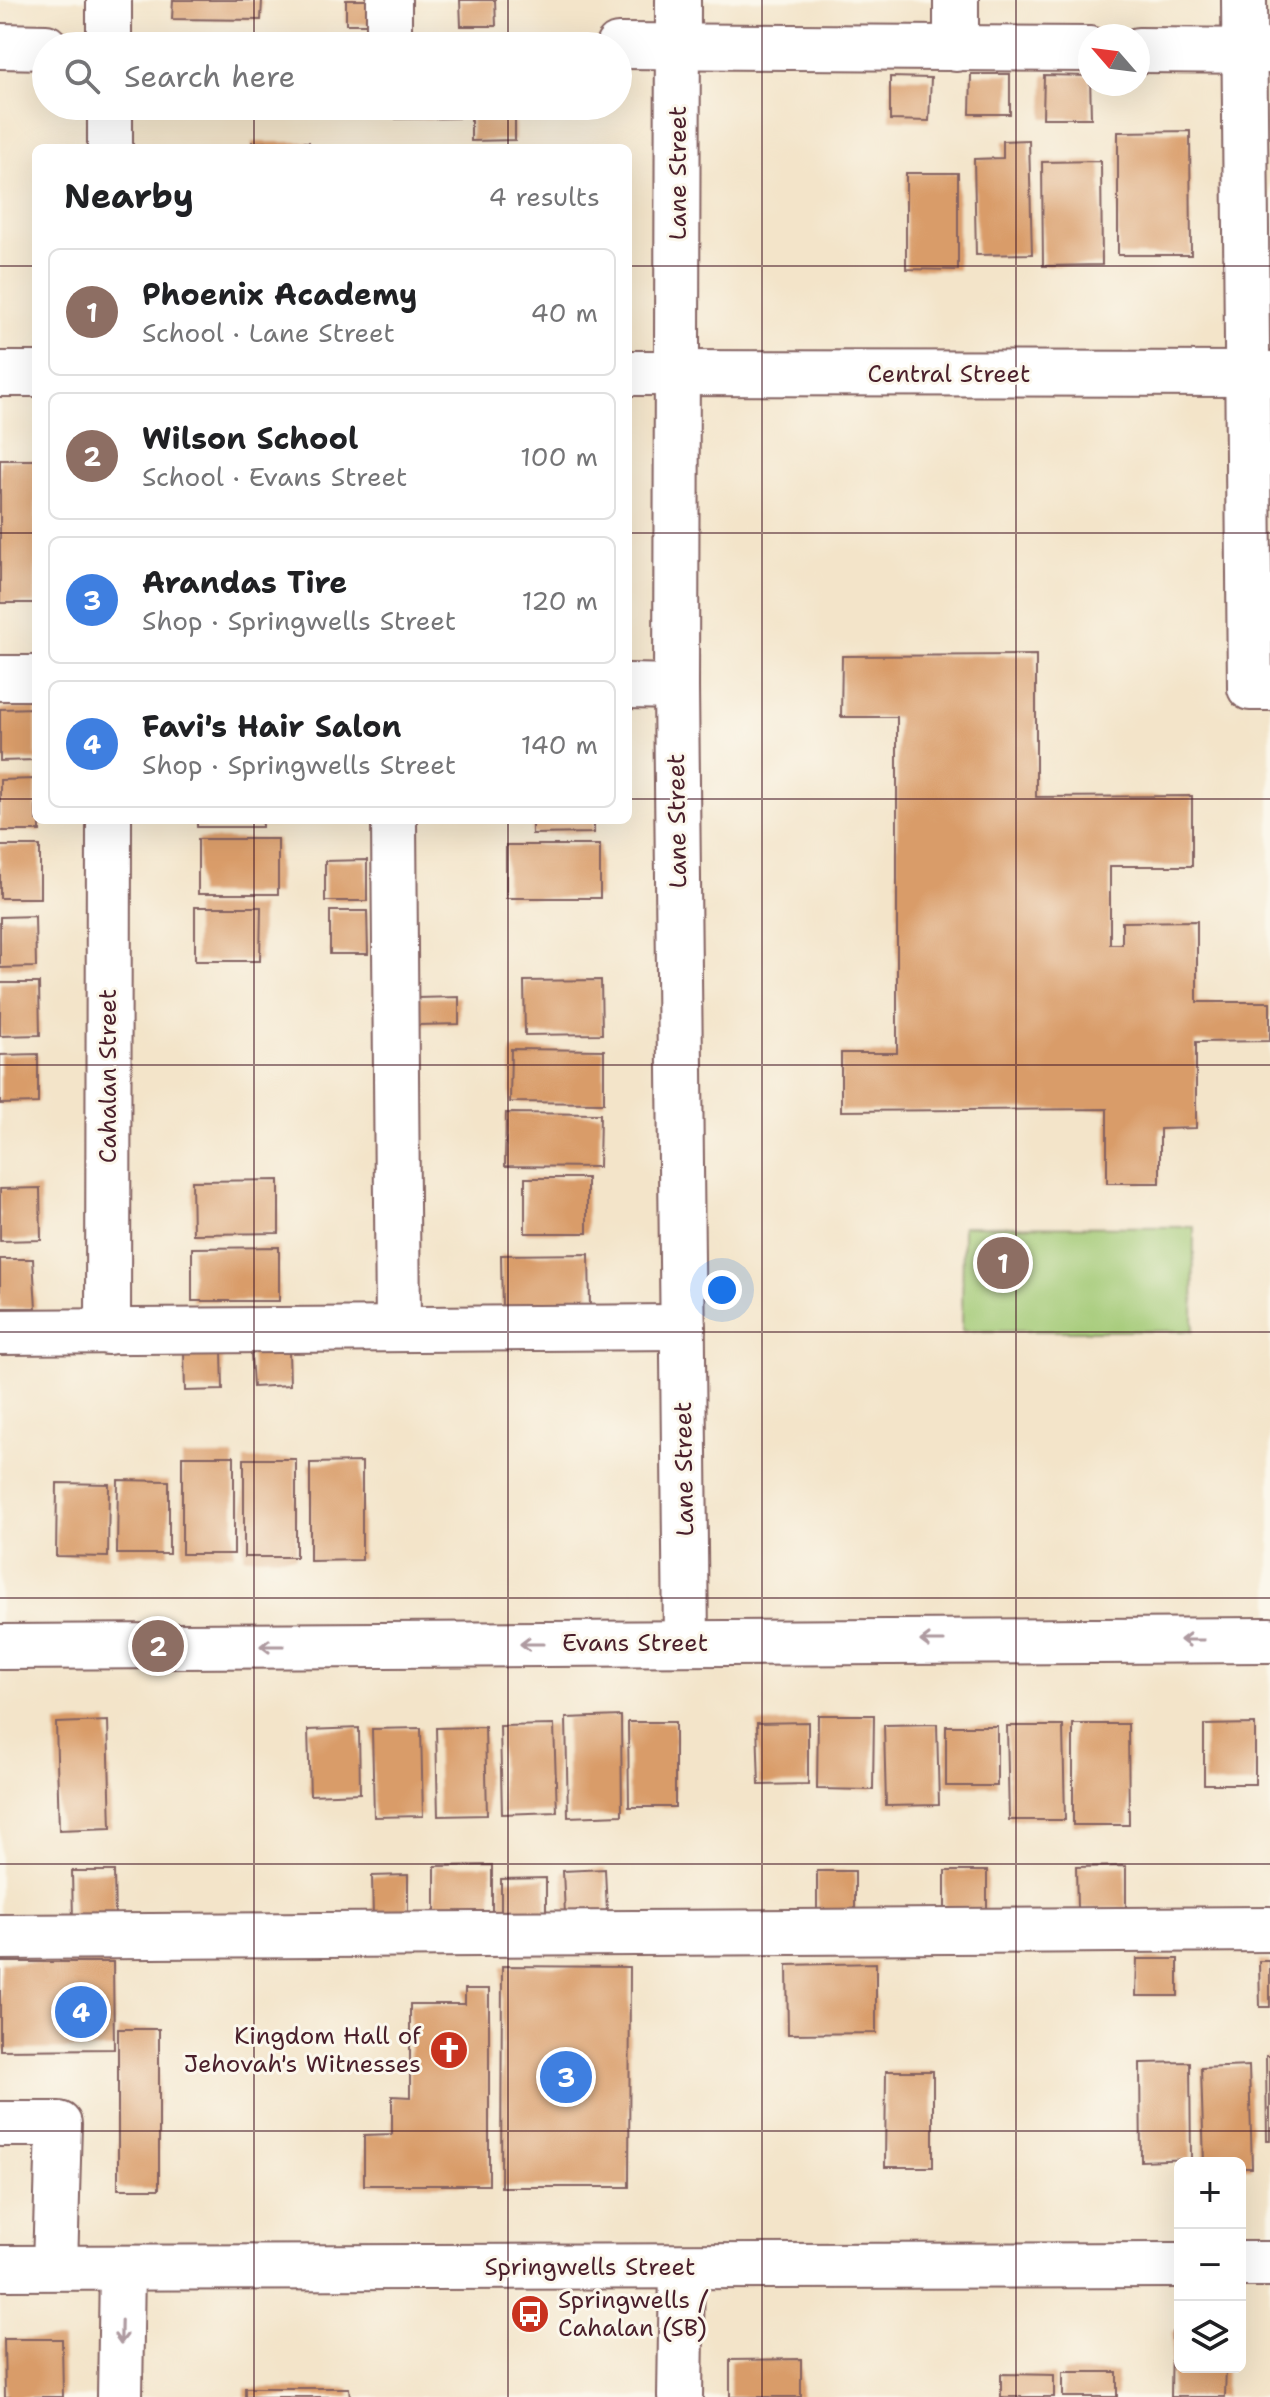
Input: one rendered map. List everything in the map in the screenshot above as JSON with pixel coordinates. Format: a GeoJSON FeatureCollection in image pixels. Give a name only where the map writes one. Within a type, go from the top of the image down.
{"type":"FeatureCollection","features":[{"type":"Feature","properties":{"kind":"street"},"geometry":{"type":"LineString","coordinates":[[109,0],[109,32]]}},
{"type":"Feature","properties":{"kind":"street"},"geometry":{"type":"LineString","coordinates":[[389,0],[389,32]]}},
{"type":"Feature","properties":{"kind":"street","name":"Lane Street"},"geometry":{"type":"LineString","coordinates":[[678,0],[676,687],[686,1642]]}},
{"type":"Feature","properties":{"kind":"street"},"geometry":{"type":"LineString","coordinates":[[956,0],[956,49]]}},
{"type":"Feature","properties":{"kind":"street"},"geometry":{"type":"LineString","coordinates":[[1244,0],[1257,51],[1260,688]]}},
{"type":"Feature","properties":{"kind":"street"},"geometry":{"type":"LineString","coordinates":[[0,46],[32,47]]}},
{"type":"Feature","properties":{"kind":"street"},"geometry":{"type":"LineString","coordinates":[[632,46],[1078,49]]}},
{"type":"Feature","properties":{"kind":"street"},"geometry":{"type":"LineString","coordinates":[[1150,50],[1257,51]]}},
{"type":"Feature","properties":{"kind":"street"},"geometry":{"type":"LineString","coordinates":[[110,120],[110,144]]}},
{"type":"Feature","properties":{"kind":"street","name":"Central Street"},"geometry":{"type":"LineString","coordinates":[[632,373],[1258,374]]}},
{"type":"Feature","properties":{"kind":"street"},"geometry":{"type":"LineString","coordinates":[[0,374],[32,374]]}},
{"type":"Feature","properties":{"kind":"street"},"geometry":{"type":"LineString","coordinates":[[0,678],[32,678]]}},
{"type":"Feature","properties":{"kind":"street"},"geometry":{"type":"LineString","coordinates":[[632,686],[676,687]]}},
{"type":"Feature","properties":{"kind":"street","name":"Cahalan Street"},"geometry":{"type":"LineString","coordinates":[[108,1332],[109,824]]}},
{"type":"Feature","properties":{"kind":"street"},"geometry":{"type":"LineString","coordinates":[[394,824],[398,1329]]}},
{"type":"Feature","properties":{"kind":"street"},"geometry":{"type":"LineString","coordinates":[[0,1332],[683,1327]]}},
{"type":"Feature","properties":{"kind":"street","name":"Evans Street"},"geometry":{"type":"LineString","coordinates":[[0,1647],[1270,1640]]}},
{"type":"Feature","properties":{"kind":"street"},"geometry":{"type":"LineString","coordinates":[[0,1937],[1270,1929]]}},
{"type":"Feature","properties":{"kind":"street"},"geometry":{"type":"LineString","coordinates":[[0,2124],[59,2124],[55,2267]]}},
{"type":"Feature","properties":{"kind":"street"},"geometry":{"type":"LineString","coordinates":[[1246,2264],[1270,2264]]}},
{"type":"Feature","properties":{"kind":"street","name":"Springwells Street"},"geometry":{"type":"LineString","coordinates":[[0,2268],[1174,2265]]}},
{"type":"Feature","properties":{"kind":"street"},"geometry":{"type":"LineString","coordinates":[[680,2397],[682,2267]]}},
{"type":"Feature","properties":{"kind":"street"},"geometry":{"type":"LineString","coordinates":[[120,2397],[122,2268]]}},
{"type":"Feature","properties":{"kind":"green space"},"geometry":{"type":"Polygon","coordinates":[[[963,1226],[1194,1227],[1193,1331],[962,1331],[963,1226]]]}},
{"type":"Feature","properties":{"kind":"building"},"geometry":{"type":"Polygon","coordinates":[[[173,0],[262,0],[261,20],[172,19],[173,0]]]}},
{"type":"Feature","properties":{"kind":"building"},"geometry":{"type":"Polygon","coordinates":[[[346,0],[372,0],[371,24],[346,24],[346,0]]]}},
{"type":"Feature","properties":{"kind":"building"},"geometry":{"type":"Polygon","coordinates":[[[460,0],[495,0],[496,26],[461,26],[460,0]]]}},
{"type":"Feature","properties":{"kind":"building"},"geometry":{"type":"Polygon","coordinates":[[[971,74],[1010,74],[1010,114],[970,114],[971,74]]]}},
{"type":"Feature","properties":{"kind":"building"},"geometry":{"type":"Polygon","coordinates":[[[1044,75],[1078,76],[1078,96],[1090,96],[1091,118],[1043,118],[1044,75]]]}},
{"type":"Feature","properties":{"kind":"building"},"geometry":{"type":"Polygon","coordinates":[[[890,77],[931,78],[929,121],[890,120],[890,77]]]}},
{"type":"Feature","properties":{"kind":"building"},"geometry":{"type":"Polygon","coordinates":[[[471,120],[515,120],[515,140],[471,141],[471,120]]]}},
{"type":"Feature","properties":{"kind":"building"},"geometry":{"type":"Polygon","coordinates":[[[1190,131],[1191,255],[1118,255],[1118,132],[1190,131]]]}},
{"type":"Feature","properties":{"kind":"building"},"geometry":{"type":"Polygon","coordinates":[[[1029,140],[1032,254],[976,255],[974,159],[1003,158],[1003,141],[1029,140]]]}},
{"type":"Feature","properties":{"kind":"building"},"geometry":{"type":"Polygon","coordinates":[[[252,142],[309,142],[309,144],[252,142]]]}},
{"type":"Feature","properties":{"kind":"building"},"geometry":{"type":"Polygon","coordinates":[[[1101,161],[1102,265],[1043,266],[1042,162],[1101,161]]]}},
{"type":"Feature","properties":{"kind":"building"},"geometry":{"type":"Polygon","coordinates":[[[906,173],[958,173],[958,270],[906,269],[906,173]]]}},
{"type":"Feature","properties":{"kind":"building"},"geometry":{"type":"Polygon","coordinates":[[[0,460],[32,460],[32,603],[0,603],[0,460]]]}},
{"type":"Feature","properties":{"kind":"building"},"geometry":{"type":"Polygon","coordinates":[[[1036,655],[1036,797],[1192,796],[1192,866],[1110,866],[1110,944],[1122,944],[1122,922],[1197,921],[1197,1002],[1270,1002],[1270,1041],[1196,1042],[1196,1128],[1160,1129],[1160,1183],[1107,1183],[1107,1109],[841,1111],[841,1053],[897,1053],[897,717],[841,717],[842,656],[1036,655]]]}},
{"type":"Feature","properties":{"kind":"building"},"geometry":{"type":"Polygon","coordinates":[[[32,708],[32,760],[0,761],[0,709],[32,708]]]}},
{"type":"Feature","properties":{"kind":"building"},"geometry":{"type":"Polygon","coordinates":[[[32,779],[32,824],[40,824],[40,831],[0,831],[0,780],[32,779]]]}},
{"type":"Feature","properties":{"kind":"building"},"geometry":{"type":"Polygon","coordinates":[[[197,824],[262,824],[262,827],[197,827],[197,824]]]}},
{"type":"Feature","properties":{"kind":"building"},"geometry":{"type":"Polygon","coordinates":[[[532,824],[594,824],[594,833],[532,834],[532,824]]]}},
{"type":"Feature","properties":{"kind":"building"},"geometry":{"type":"Polygon","coordinates":[[[198,839],[278,839],[278,894],[198,894],[198,839]]]}},
{"type":"Feature","properties":{"kind":"building"},"geometry":{"type":"Polygon","coordinates":[[[506,845],[600,845],[600,898],[506,898],[506,845]]]}},
{"type":"Feature","properties":{"kind":"building"},"geometry":{"type":"Polygon","coordinates":[[[0,846],[40,846],[40,898],[0,898],[0,846]]]}},
{"type":"Feature","properties":{"kind":"building"},"geometry":{"type":"Polygon","coordinates":[[[367,860],[367,901],[325,901],[325,861],[367,860]]]}},
{"type":"Feature","properties":{"kind":"building"},"geometry":{"type":"Polygon","coordinates":[[[195,907],[261,907],[260,961],[195,961],[195,907]]]}},
{"type":"Feature","properties":{"kind":"building"},"geometry":{"type":"Polygon","coordinates":[[[330,911],[367,911],[368,954],[330,954],[330,911]]]}},
{"type":"Feature","properties":{"kind":"building"},"geometry":{"type":"Polygon","coordinates":[[[35,916],[36,967],[0,968],[0,917],[35,916]]]}},
{"type":"Feature","properties":{"kind":"building"},"geometry":{"type":"Polygon","coordinates":[[[601,980],[602,1034],[525,1035],[524,981],[601,980]]]}},
{"type":"Feature","properties":{"kind":"building"},"geometry":{"type":"Polygon","coordinates":[[[0,983],[39,983],[40,1035],[0,1036],[0,983]]]}},
{"type":"Feature","properties":{"kind":"building"},"geometry":{"type":"Polygon","coordinates":[[[459,997],[459,1024],[418,1025],[417,998],[459,997]]]}},
{"type":"Feature","properties":{"kind":"building"},"geometry":{"type":"Polygon","coordinates":[[[511,1049],[604,1050],[604,1103],[510,1102],[511,1049]]]}},
{"type":"Feature","properties":{"kind":"building"},"geometry":{"type":"Polygon","coordinates":[[[38,1054],[38,1103],[0,1104],[0,1055],[38,1054]]]}},
{"type":"Feature","properties":{"kind":"building"},"geometry":{"type":"Polygon","coordinates":[[[506,1113],[600,1114],[599,1167],[505,1166],[506,1113]]]}},
{"type":"Feature","properties":{"kind":"building"},"geometry":{"type":"Polygon","coordinates":[[[525,1178],[587,1178],[587,1233],[525,1233],[525,1178]]]}},
{"type":"Feature","properties":{"kind":"building"},"geometry":{"type":"Polygon","coordinates":[[[279,1180],[279,1233],[193,1234],[192,1181],[279,1180]]]}},
{"type":"Feature","properties":{"kind":"building"},"geometry":{"type":"Polygon","coordinates":[[[40,1188],[41,1240],[0,1241],[0,1189],[40,1188]]]}},
{"type":"Feature","properties":{"kind":"building"},"geometry":{"type":"Polygon","coordinates":[[[279,1247],[279,1301],[192,1301],[192,1248],[279,1247]]]}},
{"type":"Feature","properties":{"kind":"building"},"geometry":{"type":"Polygon","coordinates":[[[589,1254],[590,1308],[502,1310],[501,1255],[589,1254]]]}},
{"type":"Feature","properties":{"kind":"building"},"geometry":{"type":"Polygon","coordinates":[[[0,1259],[33,1259],[36,1308],[0,1308],[0,1259]]]}},
{"type":"Feature","properties":{"kind":"building"},"geometry":{"type":"Polygon","coordinates":[[[222,1350],[223,1390],[185,1391],[184,1351],[222,1350]]]}},
{"type":"Feature","properties":{"kind":"building"},"geometry":{"type":"Polygon","coordinates":[[[289,1352],[290,1385],[253,1387],[251,1353],[289,1352]]]}},
{"type":"Feature","properties":{"kind":"building"},"geometry":{"type":"Polygon","coordinates":[[[182,1456],[234,1456],[234,1554],[182,1554],[182,1456]]]}},
{"type":"Feature","properties":{"kind":"building"},"geometry":{"type":"Polygon","coordinates":[[[244,1459],[296,1459],[296,1557],[244,1557],[244,1459]]]}},
{"type":"Feature","properties":{"kind":"building"},"geometry":{"type":"Polygon","coordinates":[[[362,1462],[362,1560],[310,1561],[310,1463],[362,1462]]]}},
{"type":"Feature","properties":{"kind":"building"},"geometry":{"type":"Polygon","coordinates":[[[118,1480],[169,1481],[169,1554],[117,1554],[118,1480]]]}},
{"type":"Feature","properties":{"kind":"building"},"geometry":{"type":"Polygon","coordinates":[[[57,1483],[109,1484],[108,1557],[56,1556],[57,1483]]]}},
{"type":"Feature","properties":{"kind":"building"},"geometry":{"type":"Polygon","coordinates":[[[818,1715],[874,1715],[873,1790],[817,1789],[818,1715]]]}},
{"type":"Feature","properties":{"kind":"building"},"geometry":{"type":"Polygon","coordinates":[[[621,1716],[622,1815],[568,1817],[566,1718],[621,1716]]]}},
{"type":"Feature","properties":{"kind":"building"},"geometry":{"type":"Polygon","coordinates":[[[108,1721],[111,1828],[59,1830],[56,1723],[108,1721]]]}},
{"type":"Feature","properties":{"kind":"building"},"geometry":{"type":"Polygon","coordinates":[[[628,1722],[675,1722],[675,1807],[629,1807],[628,1722]]]}},
{"type":"Feature","properties":{"kind":"building"},"geometry":{"type":"Polygon","coordinates":[[[808,1722],[808,1784],[759,1785],[757,1723],[808,1722]]]}},
{"type":"Feature","properties":{"kind":"building"},"geometry":{"type":"Polygon","coordinates":[[[937,1724],[939,1805],[886,1806],[884,1725],[937,1724]]]}},
{"type":"Feature","properties":{"kind":"building"},"geometry":{"type":"Polygon","coordinates":[[[1073,1724],[1128,1724],[1129,1825],[1073,1825],[1073,1724]]]}},
{"type":"Feature","properties":{"kind":"building"},"geometry":{"type":"Polygon","coordinates":[[[1255,1724],[1255,1784],[1204,1784],[1204,1725],[1255,1724]]]}},
{"type":"Feature","properties":{"kind":"building"},"geometry":{"type":"Polygon","coordinates":[[[554,1725],[557,1812],[502,1814],[500,1726],[554,1725]]]}},
{"type":"Feature","properties":{"kind":"building"},"geometry":{"type":"Polygon","coordinates":[[[946,1726],[997,1726],[997,1786],[946,1786],[946,1726]]]}},
{"type":"Feature","properties":{"kind":"building"},"geometry":{"type":"Polygon","coordinates":[[[1007,1726],[1063,1726],[1065,1820],[1009,1820],[1007,1726]]]}},
{"type":"Feature","properties":{"kind":"building"},"geometry":{"type":"Polygon","coordinates":[[[485,1727],[487,1815],[438,1816],[436,1728],[485,1727]]]}},
{"type":"Feature","properties":{"kind":"building"},"geometry":{"type":"Polygon","coordinates":[[[359,1728],[360,1793],[310,1795],[308,1730],[359,1728]]]}},
{"type":"Feature","properties":{"kind":"building"},"geometry":{"type":"Polygon","coordinates":[[[421,1728],[423,1816],[374,1817],[372,1729],[421,1728]]]}},
{"type":"Feature","properties":{"kind":"building"},"geometry":{"type":"Polygon","coordinates":[[[492,1865],[492,1913],[435,1914],[435,1866],[492,1865]]]}},
{"type":"Feature","properties":{"kind":"building"},"geometry":{"type":"Polygon","coordinates":[[[1126,1866],[1126,1908],[1077,1909],[1076,1867],[1126,1866]]]}},
{"type":"Feature","properties":{"kind":"building"},"geometry":{"type":"Polygon","coordinates":[[[605,1869],[607,1912],[565,1914],[563,1871],[605,1869]]]}},
{"type":"Feature","properties":{"kind":"building"},"geometry":{"type":"Polygon","coordinates":[[[72,1871],[114,1871],[115,1920],[73,1921],[72,1871]]]}},
{"type":"Feature","properties":{"kind":"building"},"geometry":{"type":"Polygon","coordinates":[[[817,1871],[855,1871],[855,1913],[817,1913],[817,1871]]]}},
{"type":"Feature","properties":{"kind":"building"},"geometry":{"type":"Polygon","coordinates":[[[945,1871],[987,1871],[987,1913],[945,1913],[945,1871]]]}},
{"type":"Feature","properties":{"kind":"building"},"geometry":{"type":"Polygon","coordinates":[[[408,1875],[408,1915],[373,1916],[372,1876],[408,1875]]]}},
{"type":"Feature","properties":{"kind":"building"},"geometry":{"type":"Polygon","coordinates":[[[546,1878],[546,1916],[501,1916],[501,1879],[546,1878]]]}},
{"type":"Feature","properties":{"kind":"building"},"geometry":{"type":"Polygon","coordinates":[[[1137,1959],[1178,1959],[1178,1996],[1136,1996],[1137,1959]]]}},
{"type":"Feature","properties":{"kind":"building"},"geometry":{"type":"Polygon","coordinates":[[[1259,1961],[1270,1961],[1270,2007],[1260,2007],[1259,1961]]]}},
{"type":"Feature","properties":{"kind":"building"},"geometry":{"type":"Polygon","coordinates":[[[0,1962],[113,1962],[114,2049],[0,2050],[0,1962]]]}},
{"type":"Feature","properties":{"kind":"building"},"geometry":{"type":"Polygon","coordinates":[[[876,1963],[876,2033],[788,2034],[787,1965],[876,1963]]]}},
{"type":"Feature","properties":{"kind":"building"},"geometry":{"type":"Polygon","coordinates":[[[502,1966],[630,1967],[629,2187],[501,2187],[502,1966]]]}},
{"type":"Feature","properties":{"kind":"building","name":"Kingdom Hall of Jehovah's Witnesses"},"geometry":{"type":"Polygon","coordinates":[[[465,1989],[489,1989],[489,2185],[364,2185],[364,2135],[392,2134],[392,2096],[410,2097],[410,2004],[465,2004],[465,1989]]]}},
{"type":"Feature","properties":{"kind":"building"},"geometry":{"type":"Polygon","coordinates":[[[118,2029],[159,2029],[159,2189],[118,2189],[118,2029]]]}},
{"type":"Feature","properties":{"kind":"building"},"geometry":{"type":"Polygon","coordinates":[[[1266,2056],[1270,2056],[1270,2140],[1267,2140],[1266,2056]]]}},
{"type":"Feature","properties":{"kind":"building"},"geometry":{"type":"Polygon","coordinates":[[[1190,2062],[1191,2157],[1141,2161],[1140,2063],[1190,2062]]]}},
{"type":"Feature","properties":{"kind":"building"},"geometry":{"type":"Polygon","coordinates":[[[1249,2066],[1252,2168],[1246,2168],[1246,2157],[1204,2157],[1201,2068],[1249,2066]]]}},
{"type":"Feature","properties":{"kind":"building"},"geometry":{"type":"Polygon","coordinates":[[[886,2071],[933,2071],[933,2167],[885,2167],[886,2071]]]}},
{"type":"Feature","properties":{"kind":"building"},"geometry":{"type":"Polygon","coordinates":[[[1174,2332],[1174,2373],[1226,2373],[1225,2397],[1171,2397],[1174,2332]]]}},
{"type":"Feature","properties":{"kind":"building"},"geometry":{"type":"Polygon","coordinates":[[[4,2339],[62,2339],[63,2397],[5,2397],[4,2339]]]}},
{"type":"Feature","properties":{"kind":"building"},"geometry":{"type":"Polygon","coordinates":[[[801,2359],[801,2397],[730,2397],[730,2360],[801,2359]]]}},
{"type":"Feature","properties":{"kind":"building"},"geometry":{"type":"Polygon","coordinates":[[[1063,2372],[1117,2372],[1117,2397],[1063,2397],[1063,2372]]]}},
{"type":"Feature","properties":{"kind":"building"},"geometry":{"type":"Polygon","coordinates":[[[1001,2374],[1054,2375],[1054,2397],[1001,2397],[1001,2374]]]}},
{"type":"Feature","properties":{"kind":"building"},"geometry":{"type":"Polygon","coordinates":[[[245,2388],[349,2388],[350,2397],[245,2397],[245,2388]]]}},
{"type":"Feature","properties":{"kind":"place","name":"Phoenix Academy"},"geometry":{"type":"Point","coordinates":[1003,1263]}},
{"type":"Feature","properties":{"kind":"place","name":"Wilson School"},"geometry":{"type":"Point","coordinates":[158,1646]}},
{"type":"Feature","properties":{"kind":"place","name":"Favi's Hair Salon"},"geometry":{"type":"Point","coordinates":[81,2012]}},
{"type":"Feature","properties":{"kind":"place","name":"Kingdom Hall of Jehovah's Witnesses"},"geometry":{"type":"Point","coordinates":[449,2050]}},
{"type":"Feature","properties":{"kind":"place","name":"Arandas Tire"},"geometry":{"type":"Point","coordinates":[566,2077]}},
{"type":"Feature","properties":{"kind":"place","name":"Springwells / Cahalan (SB)"},"geometry":{"type":"Point","coordinates":[530,2314]}}]}
